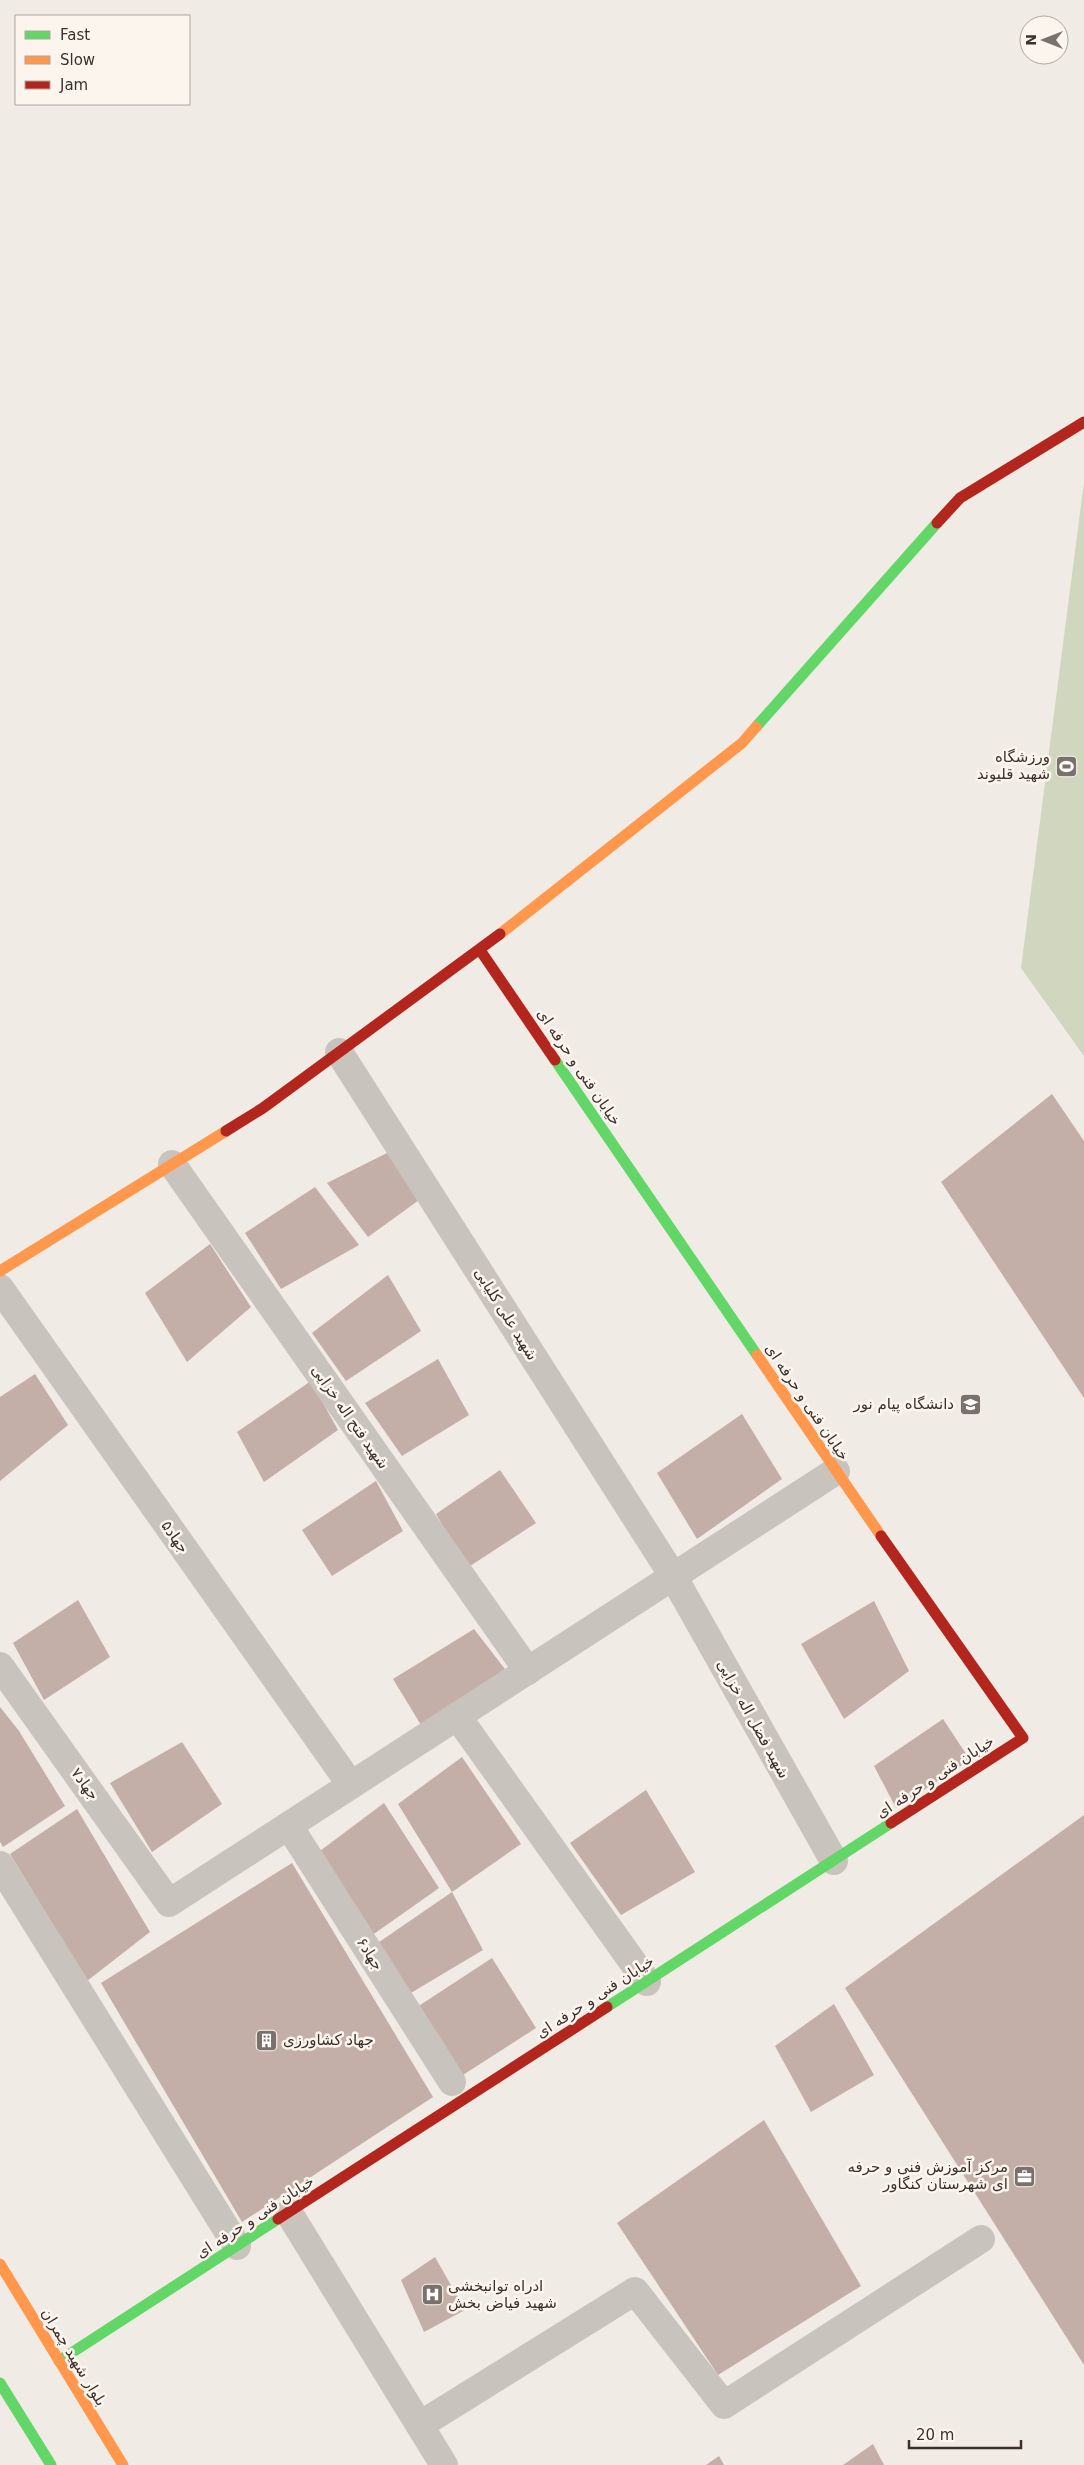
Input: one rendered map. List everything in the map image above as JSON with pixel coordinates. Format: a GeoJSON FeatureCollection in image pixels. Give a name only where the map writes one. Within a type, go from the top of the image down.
{"type":"FeatureCollection","features":[{"type":"Feature","properties":{"kind":"street"},"geometry":{"type":"LineString","coordinates":[[0,1271],[263,1108],[480,950],[742,743],[960,498],[1084,422]]}},
{"type":"Feature","properties":{"kind":"street","name":"خیابان فنی و حرفه ای"},"geometry":{"type":"LineString","coordinates":[[59,2361],[1023,1738],[836,1471],[480,950]]}},
{"type":"Feature","properties":{"kind":"street","name":"شهید علی کلیایی"},"geometry":{"type":"LineString","coordinates":[[339,1052],[673,1576]]}},
{"type":"Feature","properties":{"kind":"street","name":"شهید فتح اله خزایی"},"geometry":{"type":"LineString","coordinates":[[172,1164],[528,1671]]}},
{"type":"Feature","properties":{"kind":"street","name":"جهاد۵"},"geometry":{"type":"LineString","coordinates":[[0,1288],[351,1785]]}},
{"type":"Feature","properties":{"kind":"street"},"geometry":{"type":"LineString","coordinates":[[289,1826],[836,1471]]}},
{"type":"Feature","properties":{"kind":"street","name":"شهید فضل اله خزایی"},"geometry":{"type":"LineString","coordinates":[[673,1576],[834,1861]]}},
{"type":"Feature","properties":{"kind":"street","name":"جهاد۷"},"geometry":{"type":"LineString","coordinates":[[0,1666],[169,1903],[289,1826]]}},
{"type":"Feature","properties":{"kind":"street"},"geometry":{"type":"LineString","coordinates":[[457,1716],[647,1982]]}},
{"type":"Feature","properties":{"kind":"street","name":"جهاد۶"},"geometry":{"type":"LineString","coordinates":[[289,1826],[452,2082]]}},
{"type":"Feature","properties":{"kind":"street"},"geometry":{"type":"LineString","coordinates":[[0,1865],[237,2246]]}},
{"type":"Feature","properties":{"kind":"street"},"geometry":{"type":"LineString","coordinates":[[289,2213],[444,2465]]}},
{"type":"Feature","properties":{"kind":"street"},"geometry":{"type":"LineString","coordinates":[[420,2425],[635,2291],[724,2405],[981,2239]]}},
{"type":"Feature","properties":{"kind":"street","name":"بلوار شهید چمران"},"geometry":{"type":"LineString","coordinates":[[0,2264],[123,2465]]}},
{"type":"Feature","properties":{"kind":"street"},"geometry":{"type":"LineString","coordinates":[[0,2382],[51,2465]]}},
{"type":"Feature","properties":{"kind":"green space","name":"ورزشگاه شهید قلیوند"},"geometry":{"type":"Polygon","coordinates":[[[1084,482],[1084,1056],[1021,968],[1084,482]]]}},
{"type":"Feature","properties":{"kind":"building"},"geometry":{"type":"Polygon","coordinates":[[[1052,1094],[1084,1141],[1084,1398],[941,1182],[1052,1094]]]}},
{"type":"Feature","properties":{"kind":"building"},"geometry":{"type":"Polygon","coordinates":[[[407,1143],[433,1190],[368,1237],[327,1183],[407,1143]]]}},
{"type":"Feature","properties":{"kind":"building"},"geometry":{"type":"Polygon","coordinates":[[[315,1187],[359,1245],[281,1289],[245,1233],[315,1187]]]}},
{"type":"Feature","properties":{"kind":"building"},"geometry":{"type":"Polygon","coordinates":[[[210,1244],[251,1307],[187,1362],[145,1293],[210,1244]]]}},
{"type":"Feature","properties":{"kind":"building"},"geometry":{"type":"Polygon","coordinates":[[[388,1275],[421,1331],[346,1381],[312,1333],[388,1275]]]}},
{"type":"Feature","properties":{"kind":"building"},"geometry":{"type":"Polygon","coordinates":[[[438,1359],[469,1415],[402,1456],[365,1403],[438,1359]]]}},
{"type":"Feature","properties":{"kind":"building"},"geometry":{"type":"Polygon","coordinates":[[[35,1374],[68,1425],[0,1481],[0,1397],[35,1374]]]}},
{"type":"Feature","properties":{"kind":"building"},"geometry":{"type":"Polygon","coordinates":[[[311,1381],[338,1430],[264,1482],[237,1432],[311,1381]]]}},
{"type":"Feature","properties":{"kind":"building"},"geometry":{"type":"Polygon","coordinates":[[[742,1414],[782,1479],[697,1539],[657,1473],[742,1414]]]}},
{"type":"Feature","properties":{"kind":"building"},"geometry":{"type":"Polygon","coordinates":[[[500,1470],[536,1523],[467,1568],[436,1514],[500,1470]]]}},
{"type":"Feature","properties":{"kind":"building"},"geometry":{"type":"Polygon","coordinates":[[[376,1481],[403,1531],[332,1576],[302,1530],[376,1481]]]}},
{"type":"Feature","properties":{"kind":"building"},"geometry":{"type":"Polygon","coordinates":[[[78,1600],[110,1657],[44,1700],[13,1643],[78,1600]]]}},
{"type":"Feature","properties":{"kind":"building"},"geometry":{"type":"Polygon","coordinates":[[[874,1601],[909,1671],[844,1719],[801,1644],[874,1601]]]}},
{"type":"Feature","properties":{"kind":"building"},"geometry":{"type":"Polygon","coordinates":[[[474,1629],[508,1673],[424,1730],[393,1679],[474,1629]]]}},
{"type":"Feature","properties":{"kind":"building"},"geometry":{"type":"Polygon","coordinates":[[[0,1707],[19,1731],[65,1806],[3,1847],[0,1842],[0,1707]]]}},
{"type":"Feature","properties":{"kind":"building"},"geometry":{"type":"Polygon","coordinates":[[[943,1719],[970,1760],[896,1808],[874,1766],[943,1719]]]}},
{"type":"Feature","properties":{"kind":"building"},"geometry":{"type":"Polygon","coordinates":[[[182,1742],[222,1804],[152,1852],[110,1783],[182,1742]]]}},
{"type":"Feature","properties":{"kind":"building"},"geometry":{"type":"Polygon","coordinates":[[[462,1757],[521,1844],[452,1892],[398,1804],[462,1757]]]}},
{"type":"Feature","properties":{"kind":"building"},"geometry":{"type":"Polygon","coordinates":[[[646,1790],[695,1872],[621,1915],[570,1843],[646,1790]]]}},
{"type":"Feature","properties":{"kind":"building"},"geometry":{"type":"Polygon","coordinates":[[[384,1803],[439,1888],[371,1936],[320,1851],[384,1803]]]}},
{"type":"Feature","properties":{"kind":"building"},"geometry":{"type":"Polygon","coordinates":[[[77,1809],[150,1932],[87,1981],[10,1854],[77,1809]]]}},
{"type":"Feature","properties":{"kind":"building","name":"مرکز آموزش فنی و حرفه ای شهرستان کنگاور"},"geometry":{"type":"Polygon","coordinates":[[[1084,1815],[1084,2365],[845,1988],[1084,1815]]]}},
{"type":"Feature","properties":{"kind":"building","name":"جهاد کشاورزی"},"geometry":{"type":"Polygon","coordinates":[[[292,1863],[433,2097],[242,2222],[101,1983],[292,1863]]]}},
{"type":"Feature","properties":{"kind":"building"},"geometry":{"type":"Polygon","coordinates":[[[452,1892],[483,1950],[399,2000],[369,1949],[452,1892]]]}},
{"type":"Feature","properties":{"kind":"building"},"geometry":{"type":"Polygon","coordinates":[[[492,1958],[536,2028],[452,2082],[411,2011],[492,1958]]]}},
{"type":"Feature","properties":{"kind":"building"},"geometry":{"type":"Polygon","coordinates":[[[834,2004],[874,2075],[811,2112],[775,2046],[834,2004]]]}},
{"type":"Feature","properties":{"kind":"building"},"geometry":{"type":"Polygon","coordinates":[[[764,2120],[861,2286],[718,2375],[617,2223],[764,2120]]]}},
{"type":"Feature","properties":{"kind":"building","name":"ادراه توانبخشی شهید فیاض بخش"},"geometry":{"type":"Polygon","coordinates":[[[435,2257],[465,2310],[424,2332],[401,2280],[435,2257]]]}},
{"type":"Feature","properties":{"kind":"building"},"geometry":{"type":"Polygon","coordinates":[[[873,2444],[884,2465],[843,2465],[873,2444]]]}},
{"type":"Feature","properties":{"kind":"building"},"geometry":{"type":"Polygon","coordinates":[[[719,2456],[724,2465],[706,2465],[719,2456]]]}},
{"type":"Feature","properties":{"kind":"traffic: fast"},"geometry":{"type":"LineString","coordinates":[[756,727],[937,523]]}},
{"type":"Feature","properties":{"kind":"traffic: fast"},"geometry":{"type":"LineString","coordinates":[[555,1060],[757,1355]]}},
{"type":"Feature","properties":{"kind":"traffic: fast"},"geometry":{"type":"LineString","coordinates":[[607,2007],[891,1823]]}},
{"type":"Feature","properties":{"kind":"traffic: fast"},"geometry":{"type":"LineString","coordinates":[[59,2361],[278,2219]]}},
{"type":"Feature","properties":{"kind":"traffic: fast"},"geometry":{"type":"LineString","coordinates":[[0,2383],[51,2465]]}},
{"type":"Feature","properties":{"kind":"traffic: slow"},"geometry":{"type":"LineString","coordinates":[[500,934],[742,743],[756,727]]}},
{"type":"Feature","properties":{"kind":"traffic: slow"},"geometry":{"type":"LineString","coordinates":[[0,1271],[226,1131]]}},
{"type":"Feature","properties":{"kind":"traffic: slow"},"geometry":{"type":"LineString","coordinates":[[757,1355],[881,1536]]}},
{"type":"Feature","properties":{"kind":"traffic: slow"},"geometry":{"type":"LineString","coordinates":[[0,2264],[123,2465]]}},
{"type":"Feature","properties":{"kind":"traffic: jam"},"geometry":{"type":"LineString","coordinates":[[937,523],[960,498],[1084,422]]}},
{"type":"Feature","properties":{"kind":"traffic: jam"},"geometry":{"type":"LineString","coordinates":[[226,1131],[263,1108],[500,934]]}},
{"type":"Feature","properties":{"kind":"traffic: jam"},"geometry":{"type":"LineString","coordinates":[[480,950],[555,1060]]}},
{"type":"Feature","properties":{"kind":"traffic: jam"},"geometry":{"type":"LineString","coordinates":[[881,1536],[1023,1738],[891,1823]]}},
{"type":"Feature","properties":{"kind":"traffic: jam"},"geometry":{"type":"LineString","coordinates":[[278,2219],[607,2007]]}},
{"type":"Feature","properties":{"kind":"place","name":"ورزشگاه شهید قلیوند"},"geometry":{"type":"Point","coordinates":[1066,766]}},
{"type":"Feature","properties":{"kind":"place","name":"دانشگاه پیام نور"},"geometry":{"type":"Point","coordinates":[970,1404]}},
{"type":"Feature","properties":{"kind":"place","name":"جهاد کشاورزی"},"geometry":{"type":"Point","coordinates":[267,2040]}},
{"type":"Feature","properties":{"kind":"place","name":"مرکز آموزش فنی و حرفه ای شهرستان کنگاور"},"geometry":{"type":"Point","coordinates":[1024,2176]}},
{"type":"Feature","properties":{"kind":"place","name":"ادراه توانبخشی شهید فیاض بخش"},"geometry":{"type":"Point","coordinates":[432,2295]}}]}
